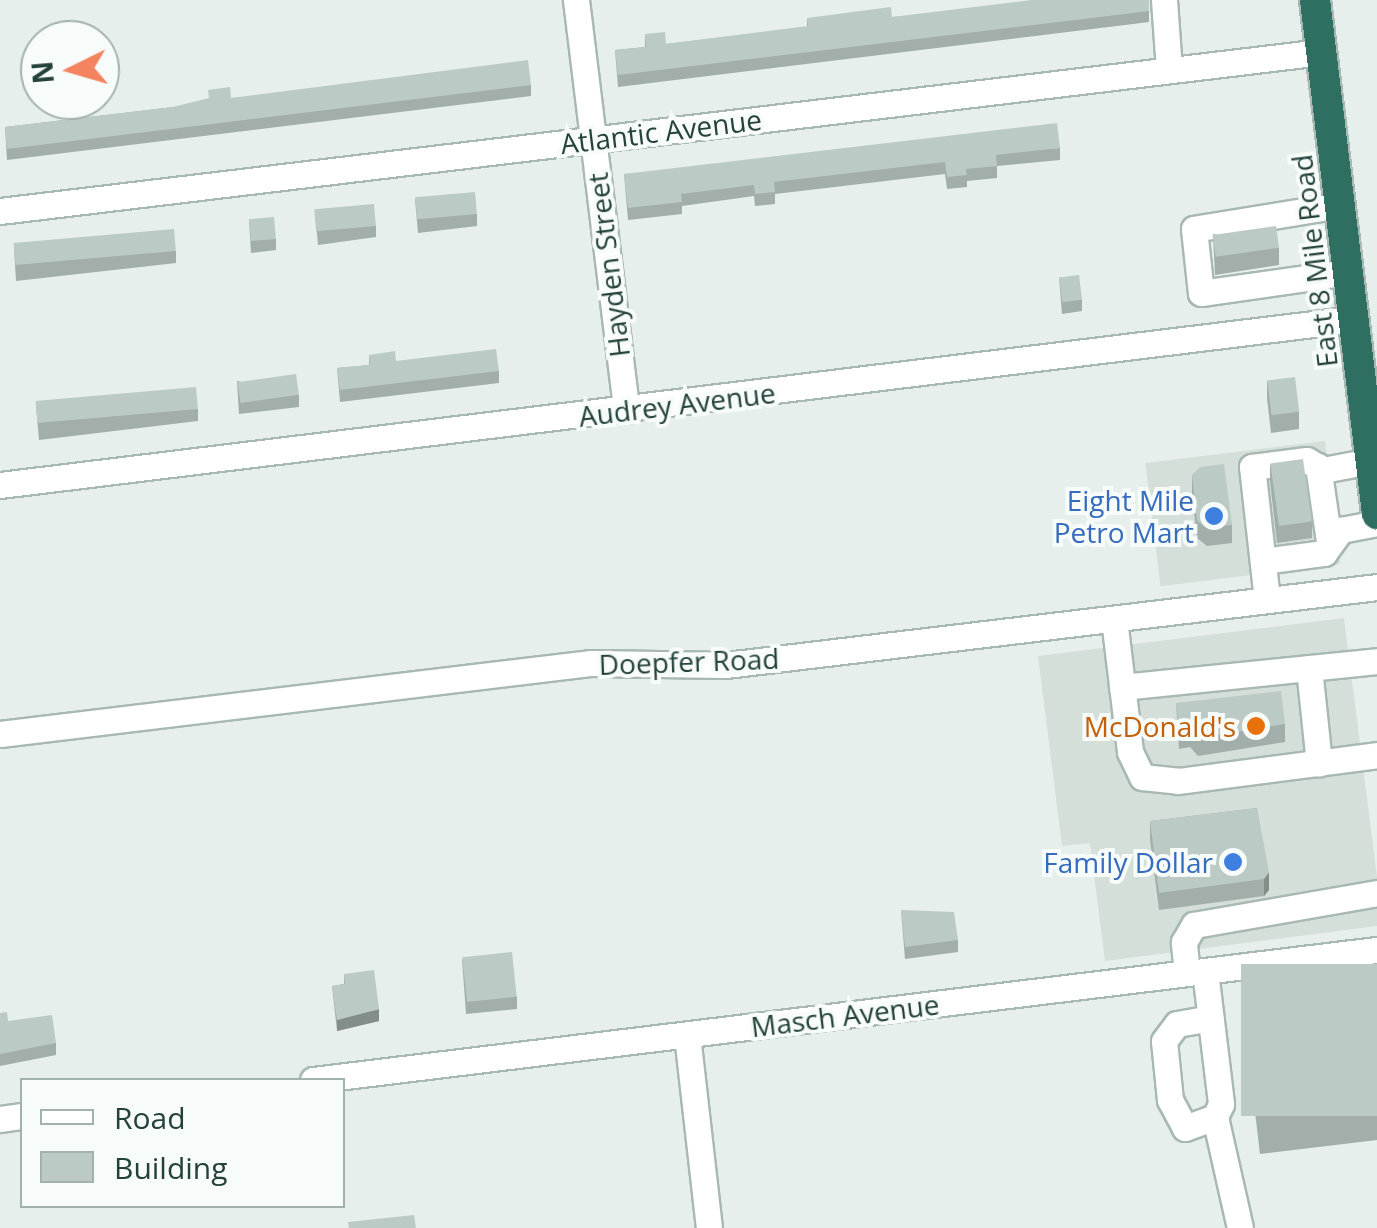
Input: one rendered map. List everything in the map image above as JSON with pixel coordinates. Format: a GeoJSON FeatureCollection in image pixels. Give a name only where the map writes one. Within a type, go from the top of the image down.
{"type":"FeatureCollection","features":[{"type":"Feature","properties":{"kind":"highway","name":"East 8 Mile Road"},"geometry":{"type":"LineString","coordinates":[[1315,0],[1353,319],[1368,367],[1370,461],[1377,514]]}},
{"type":"Feature","properties":{"kind":"street","name":"Hayden Street"},"geometry":{"type":"LineString","coordinates":[[576,0],[626,410]]}},
{"type":"Feature","properties":{"kind":"street"},"geometry":{"type":"LineString","coordinates":[[1164,0],[1169,70]]}},
{"type":"Feature","properties":{"kind":"street","name":"Atlantic Avenue"},"geometry":{"type":"LineString","coordinates":[[0,211],[1322,52]]}},
{"type":"Feature","properties":{"kind":"street"},"geometry":{"type":"LineString","coordinates":[[1340,206],[1194,229],[1201,293],[1348,272]]}},
{"type":"Feature","properties":{"kind":"street","name":"Audrey Avenue"},"geometry":{"type":"LineString","coordinates":[[0,485],[1353,319]]}},
{"type":"Feature","properties":{"kind":"street"},"geometry":{"type":"LineString","coordinates":[[1268,600],[1252,467],[1307,460],[1318,466],[1370,461]]}},
{"type":"Feature","properties":{"kind":"street"},"geometry":{"type":"LineString","coordinates":[[1318,466],[1329,541]]}},
{"type":"Feature","properties":{"kind":"street"},"geometry":{"type":"LineString","coordinates":[[1263,561],[1324,553],[1340,530],[1377,523]]}},
{"type":"Feature","properties":{"kind":"street","name":"Doepfer Road"},"geometry":{"type":"LineString","coordinates":[[0,734],[590,664],[726,665],[1377,587]]}},
{"type":"Feature","properties":{"kind":"street"},"geometry":{"type":"LineString","coordinates":[[1114,619],[1130,752],[1142,777],[1178,781],[1377,755]]}},
{"type":"Feature","properties":{"kind":"street"},"geometry":{"type":"LineString","coordinates":[[1122,687],[1377,662]]}},
{"type":"Feature","properties":{"kind":"street"},"geometry":{"type":"LineString","coordinates":[[1309,668],[1319,763]]}},
{"type":"Feature","properties":{"kind":"street"},"geometry":{"type":"LineString","coordinates":[[1240,1228],[1215,1117],[1220,1104],[1210,1018],[1184,942],[1194,924],[1377,893]]}},
{"type":"Feature","properties":{"kind":"street","name":"Masch Avenue"},"geometry":{"type":"LineString","coordinates":[[330,1078],[1377,950]]}},
{"type":"Feature","properties":{"kind":"street"},"geometry":{"type":"LineString","coordinates":[[1210,1018],[1177,1024],[1164,1041],[1174,1118],[1186,1128],[1215,1117]]}},
{"type":"Feature","properties":{"kind":"street"},"geometry":{"type":"LineString","coordinates":[[687,1035],[709,1228]]}},
{"type":"Feature","properties":{"kind":"shaded area"},"geometry":{"type":"Polygon","coordinates":[[[1325,441],[1340,564],[1160,586],[1145,463],[1325,441]]]}},
{"type":"Feature","properties":{"kind":"shaded area"},"geometry":{"type":"Polygon","coordinates":[[[1344,618],[1377,877],[1377,926],[1105,961],[1090,843],[1062,846],[1038,656],[1344,618]]]}},
{"type":"Feature","properties":{"kind":"building"},"geometry":{"type":"Polygon","coordinates":[[[1032,0],[1149,0],[1149,11],[618,75],[615,50],[646,47],[645,34],[665,32],[666,44],[808,26],[807,18],[891,7],[892,17],[1032,0]]]}},
{"type":"Feature","properties":{"kind":"building"},"geometry":{"type":"Polygon","coordinates":[[[528,60],[531,85],[7,149],[5,127],[64,120],[120,120],[120,113],[173,107],[209,98],[208,90],[230,87],[231,98],[528,60]]]}},
{"type":"Feature","properties":{"kind":"building"},"geometry":{"type":"Polygon","coordinates":[[[1057,123],[1060,148],[996,155],[997,166],[966,169],[967,175],[947,177],[945,162],[774,182],[775,192],[755,194],[754,185],[681,194],[682,202],[628,208],[624,174],[1057,123]]]}},
{"type":"Feature","properties":{"kind":"building"},"geometry":{"type":"Polygon","coordinates":[[[475,192],[477,214],[417,219],[415,197],[475,192]]]}},
{"type":"Feature","properties":{"kind":"building"},"geometry":{"type":"Polygon","coordinates":[[[374,204],[376,226],[316,231],[314,209],[374,204]]]}},
{"type":"Feature","properties":{"kind":"building"},"geometry":{"type":"Polygon","coordinates":[[[274,217],[276,239],[251,241],[249,219],[274,217]]]}},
{"type":"Feature","properties":{"kind":"building"},"geometry":{"type":"Polygon","coordinates":[[[1276,226],[1279,248],[1216,257],[1213,235],[1276,226]]]}},
{"type":"Feature","properties":{"kind":"building"},"geometry":{"type":"Polygon","coordinates":[[[174,229],[176,251],[16,265],[14,243],[174,229]]]}},
{"type":"Feature","properties":{"kind":"building"},"geometry":{"type":"Polygon","coordinates":[[[1079,275],[1082,300],[1062,302],[1059,277],[1079,275]]]}},
{"type":"Feature","properties":{"kind":"building"},"geometry":{"type":"Polygon","coordinates":[[[496,349],[499,371],[340,390],[337,368],[370,365],[369,355],[395,351],[396,361],[496,349]]]}},
{"type":"Feature","properties":{"kind":"building"},"geometry":{"type":"Polygon","coordinates":[[[296,374],[299,395],[240,403],[238,382],[296,374]]]}},
{"type":"Feature","properties":{"kind":"building"},"geometry":{"type":"Polygon","coordinates":[[[1295,377],[1299,412],[1271,415],[1267,380],[1295,377]]]}},
{"type":"Feature","properties":{"kind":"building"},"geometry":{"type":"Polygon","coordinates":[[[196,387],[198,409],[38,423],[36,401],[196,387]]]}},
{"type":"Feature","properties":{"kind":"building"},"geometry":{"type":"Polygon","coordinates":[[[1303,459],[1312,521],[1279,526],[1270,464],[1303,459]]]}},
{"type":"Feature","properties":{"kind":"building"},"geometry":{"type":"Polygon","coordinates":[[[1224,464],[1232,525],[1207,528],[1197,521],[1192,475],[1200,467],[1224,464]]]}},
{"type":"Feature","properties":{"kind":"building"},"geometry":{"type":"Polygon","coordinates":[[[1281,691],[1285,724],[1198,738],[1190,730],[1179,731],[1176,703],[1281,691]]]}},
{"type":"Feature","properties":{"kind":"building"},"geometry":{"type":"Polygon","coordinates":[[[1257,808],[1269,872],[1264,879],[1159,893],[1150,821],[1257,808]]]}},
{"type":"Feature","properties":{"kind":"building"},"geometry":{"type":"Polygon","coordinates":[[[901,910],[954,912],[958,940],[905,947],[901,910]]]}},
{"type":"Feature","properties":{"kind":"building"},"geometry":{"type":"Polygon","coordinates":[[[512,952],[517,997],[467,1002],[462,957],[512,952]]]}},
{"type":"Feature","properties":{"kind":"building"},"geometry":{"type":"Polygon","coordinates":[[[1241,964],[1377,964],[1377,1116],[1241,1116],[1241,964]]]}},
{"type":"Feature","properties":{"kind":"building"},"geometry":{"type":"Polygon","coordinates":[[[374,970],[379,1009],[337,1020],[332,986],[345,984],[344,974],[374,970]]]}},
{"type":"Feature","properties":{"kind":"building"},"geometry":{"type":"Polygon","coordinates":[[[7,1012],[8,1021],[52,1015],[56,1043],[0,1054],[0,1013],[7,1012]]]}},
{"type":"Feature","properties":{"kind":"building"},"geometry":{"type":"Polygon","coordinates":[[[414,1215],[416,1228],[349,1228],[348,1222],[414,1215]]]}},
{"type":"Feature","properties":{"kind":"place","name":"Eight Mile Petro Mart"},"geometry":{"type":"Point","coordinates":[1214,516]}},
{"type":"Feature","properties":{"kind":"place","name":"McDonald's"},"geometry":{"type":"Point","coordinates":[1256,726]}},
{"type":"Feature","properties":{"kind":"place","name":"Family Dollar"},"geometry":{"type":"Point","coordinates":[1233,862]}}]}
